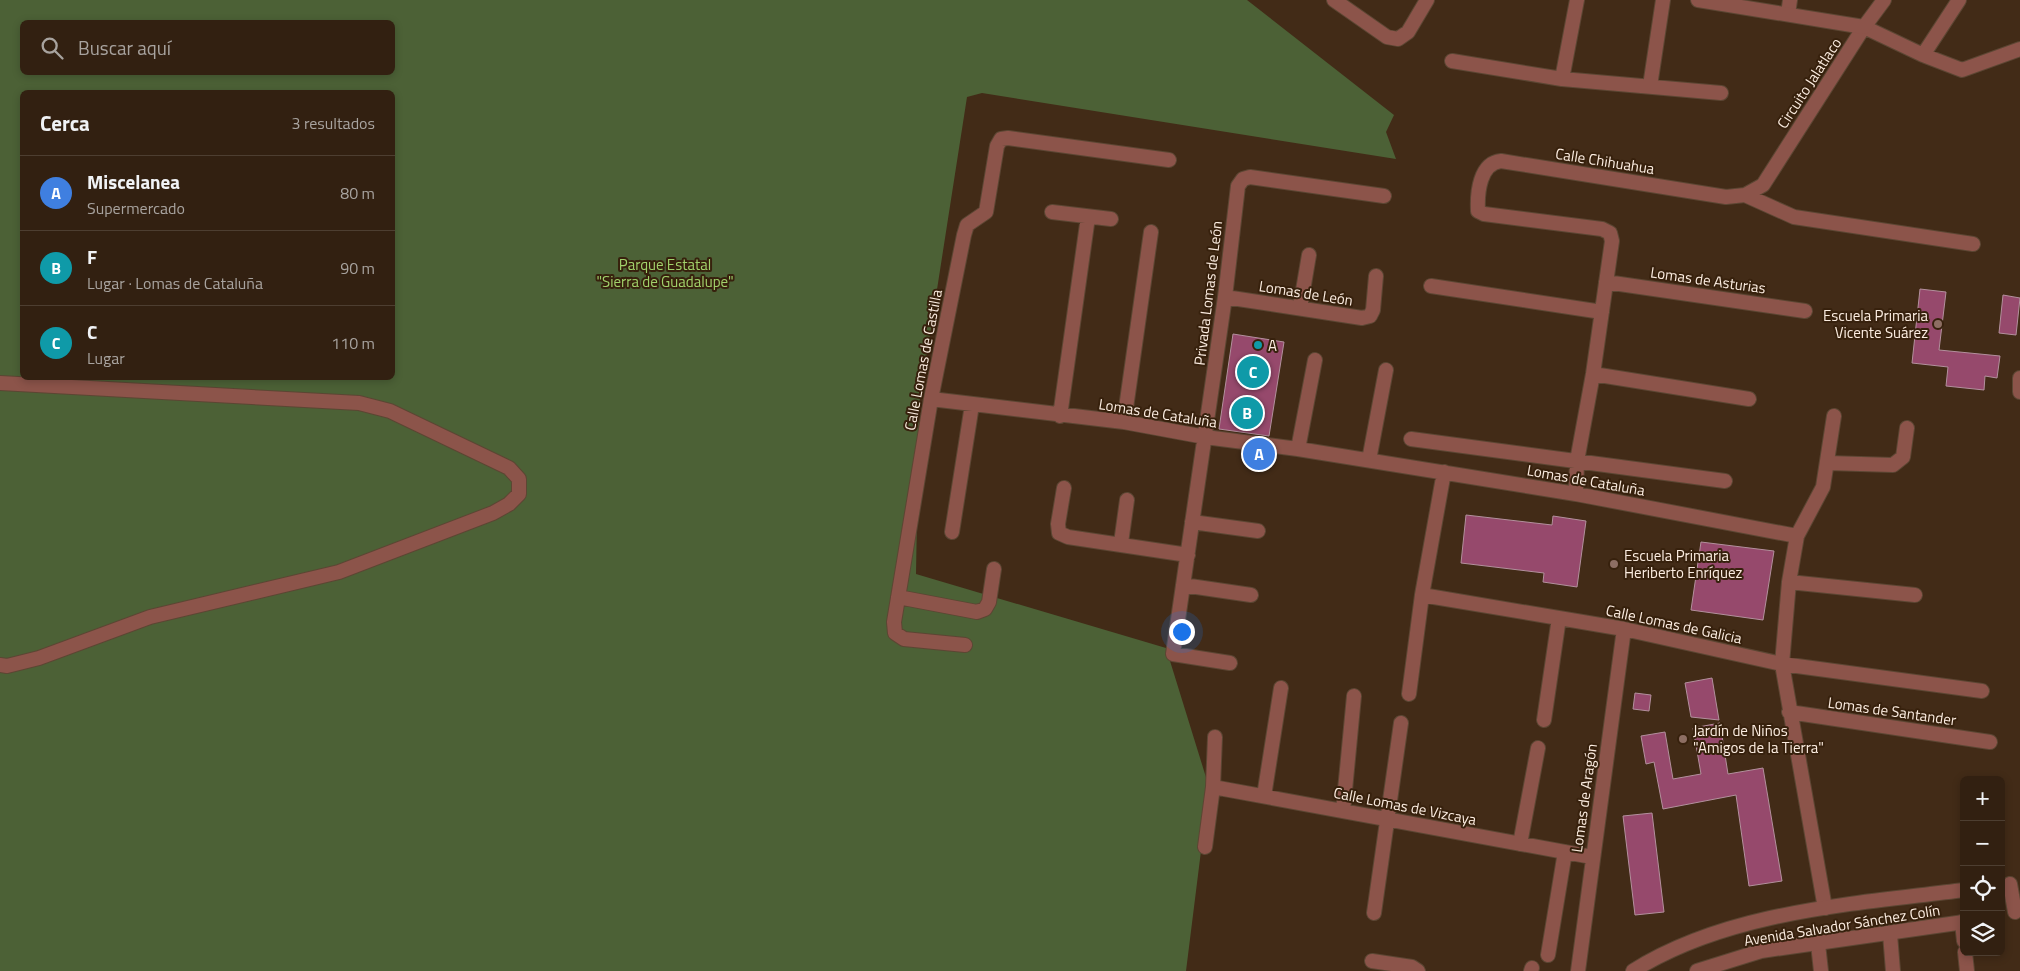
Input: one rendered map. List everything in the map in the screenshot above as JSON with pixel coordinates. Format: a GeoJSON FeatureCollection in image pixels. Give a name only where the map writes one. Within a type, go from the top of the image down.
{"type":"FeatureCollection","features":[{"type":"Feature","properties":{"kind":"street"},"geometry":{"type":"LineString","coordinates":[[1334,0],[1387,36],[1398,39],[1408,32],[1427,0]]}},
{"type":"Feature","properties":{"kind":"street"},"geometry":{"type":"LineString","coordinates":[[1562,79],[1576,0]]}},
{"type":"Feature","properties":{"kind":"street"},"geometry":{"type":"LineString","coordinates":[[1650,86],[1663,0]]}},
{"type":"Feature","properties":{"kind":"street"},"geometry":{"type":"LineString","coordinates":[[1698,0],[1789,7],[1864,27],[1922,55],[1962,70],[2020,49]]}},
{"type":"Feature","properties":{"kind":"street","name":"Circuito Jalatlaco"},"geometry":{"type":"LineString","coordinates":[[1763,185],[1864,27],[1884,0]]}},
{"type":"Feature","properties":{"kind":"street"},"geometry":{"type":"LineString","coordinates":[[1922,55],[1959,0]]}},
{"type":"Feature","properties":{"kind":"street"},"geometry":{"type":"LineString","coordinates":[[1452,61],[1562,79],[1721,93]]}},
{"type":"Feature","properties":{"kind":"street","name":"Calle Lomas de Castilla"},"geometry":{"type":"LineString","coordinates":[[965,645],[904,638],[895,633],[894,622],[931,399],[964,235],[968,225],[986,212],[997,146],[1001,139],[1008,138],[1169,160]]}},
{"type":"Feature","properties":{"kind":"street","name":"Calle Chihuahua"},"geometry":{"type":"LineString","coordinates":[[1606,282],[1612,241],[1610,233],[1602,229],[1484,214],[1478,211],[1485,169],[1492,162],[1501,161],[1726,198],[1745,195],[1763,185]]}},
{"type":"Feature","properties":{"kind":"street","name":"Privada Lomas de León"},"geometry":{"type":"LineString","coordinates":[[1230,663],[1173,654],[1225,297],[1238,186],[1243,179],[1250,177],[1384,196]]}},
{"type":"Feature","properties":{"kind":"street"},"geometry":{"type":"LineString","coordinates":[[1745,195],[1794,217],[1973,244]]}},
{"type":"Feature","properties":{"kind":"street"},"geometry":{"type":"LineString","coordinates":[[1052,212],[1111,219]]}},
{"type":"Feature","properties":{"kind":"street"},"geometry":{"type":"LineString","coordinates":[[1060,416],[1088,217]]}},
{"type":"Feature","properties":{"kind":"street"},"geometry":{"type":"LineString","coordinates":[[1124,422],[1151,232]]}},
{"type":"Feature","properties":{"kind":"street"},"geometry":{"type":"LineString","coordinates":[[1300,308],[1309,255]]}},
{"type":"Feature","properties":{"kind":"street","name":"Lomas de León"},"geometry":{"type":"LineString","coordinates":[[1225,297],[1362,318],[1370,316],[1373,310],[1376,276]]}},
{"type":"Feature","properties":{"kind":"street"},"geometry":{"type":"LineString","coordinates":[[1576,494],[1577,461],[1593,374],[1606,282]]}},
{"type":"Feature","properties":{"kind":"street","name":"Lomas de Asturias"},"geometry":{"type":"LineString","coordinates":[[1606,282],[1805,311]]}},
{"type":"Feature","properties":{"kind":"street"},"geometry":{"type":"LineString","coordinates":[[1430,286],[1602,312]]}},
{"type":"Feature","properties":{"kind":"street"},"geometry":{"type":"LineString","coordinates":[[1298,449],[1315,360]]}},
{"type":"Feature","properties":{"kind":"street"},"geometry":{"type":"LineString","coordinates":[[1369,460],[1386,370]]}},
{"type":"Feature","properties":{"kind":"street"},"geometry":{"type":"LineString","coordinates":[[1593,374],[1749,399]]}},
{"type":"Feature","properties":{"kind":"street"},"geometry":{"type":"LineString","coordinates":[[2020,378],[2020,392]]}},
{"type":"Feature","properties":{"kind":"street"},"geometry":{"type":"LineString","coordinates":[[0,383],[359,403],[390,411],[509,468],[519,479],[519,494],[509,504],[493,513],[339,572],[150,617],[39,658],[7,666],[0,665]]}},
{"type":"Feature","properties":{"kind":"street","name":"Lomas de Cataluña"},"geometry":{"type":"LineString","coordinates":[[931,399],[1060,416],[1124,422],[1205,437],[1369,460],[1576,494],[1797,536]]}},
{"type":"Feature","properties":{"kind":"street"},"geometry":{"type":"LineString","coordinates":[[952,532],[972,405]]}},
{"type":"Feature","properties":{"kind":"street"},"geometry":{"type":"LineString","coordinates":[[1825,908],[1782,664],[1789,582],[1797,536],[1816,503],[1828,463],[1834,416]]}},
{"type":"Feature","properties":{"kind":"street"},"geometry":{"type":"LineString","coordinates":[[1828,463],[1893,465],[1902,457],[1906,428]]}},
{"type":"Feature","properties":{"kind":"street"},"geometry":{"type":"LineString","coordinates":[[1410,439],[1725,481]]}},
{"type":"Feature","properties":{"kind":"street"},"geometry":{"type":"LineString","coordinates":[[1409,694],[1422,594],[1444,472]]}},
{"type":"Feature","properties":{"kind":"street"},"geometry":{"type":"LineString","coordinates":[[1064,488],[1058,524],[1060,533],[1068,537],[1121,543],[1188,555]]}},
{"type":"Feature","properties":{"kind":"street"},"geometry":{"type":"LineString","coordinates":[[1121,543],[1127,500]]}},
{"type":"Feature","properties":{"kind":"street"},"geometry":{"type":"LineString","coordinates":[[1192,522],[1258,531]]}},
{"type":"Feature","properties":{"kind":"street"},"geometry":{"type":"LineString","coordinates":[[898,597],[977,612],[985,609],[989,602],[994,569]]}},
{"type":"Feature","properties":{"kind":"street"},"geometry":{"type":"LineString","coordinates":[[1789,582],[1915,595]]}},
{"type":"Feature","properties":{"kind":"street"},"geometry":{"type":"LineString","coordinates":[[1183,585],[1251,595]]}},
{"type":"Feature","properties":{"kind":"street","name":"Calle Lomas de Galicia"},"geometry":{"type":"LineString","coordinates":[[1422,594],[1624,629],[1782,664]]}},
{"type":"Feature","properties":{"kind":"street"},"geometry":{"type":"LineString","coordinates":[[1544,720],[1559,618]]}},
{"type":"Feature","properties":{"kind":"street","name":"Lomas de Aragón"},"geometry":{"type":"LineString","coordinates":[[1578,971],[1624,629]]}},
{"type":"Feature","properties":{"kind":"street","name":"Lomas de Santander"},"geometry":{"type":"LineString","coordinates":[[1782,664],[1982,691]]}},
{"type":"Feature","properties":{"kind":"street"},"geometry":{"type":"LineString","coordinates":[[1264,796],[1281,688]]}},
{"type":"Feature","properties":{"kind":"street"},"geometry":{"type":"LineString","coordinates":[[1343,811],[1354,696]]}},
{"type":"Feature","properties":{"kind":"street","name":"Lomas de Santander"},"geometry":{"type":"LineString","coordinates":[[1789,712],[1990,742]]}},
{"type":"Feature","properties":{"kind":"street"},"geometry":{"type":"LineString","coordinates":[[1374,913],[1389,819],[1401,723]]}},
{"type":"Feature","properties":{"kind":"street"},"geometry":{"type":"LineString","coordinates":[[1205,847],[1213,787],[1215,737]]}},
{"type":"Feature","properties":{"kind":"street"},"geometry":{"type":"LineString","coordinates":[[1520,844],[1538,748]]}},
{"type":"Feature","properties":{"kind":"street","name":"Calle Lomas de Vizcaya"},"geometry":{"type":"LineString","coordinates":[[1213,787],[1592,857]]}},
{"type":"Feature","properties":{"kind":"street"},"geometry":{"type":"LineString","coordinates":[[1548,955],[1565,852]]}},
{"type":"Feature","properties":{"kind":"street"},"geometry":{"type":"LineString","coordinates":[[2010,884],[2012,913]]}},
{"type":"Feature","properties":{"kind":"street","name":"Avenida Salvador Sánchez Colín"},"geometry":{"type":"LineString","coordinates":[[1633,971],[1646,963],[1710,934],[1825,908],[1960,891]]}},
{"type":"Feature","properties":{"kind":"street","name":"Avenida Salvador Sánchez Colín"},"geometry":{"type":"LineString","coordinates":[[1697,971],[1726,967],[1761,952],[1960,922]]}},
{"type":"Feature","properties":{"kind":"street"},"geometry":{"type":"LineString","coordinates":[[1890,934],[1893,971]]}},
{"type":"Feature","properties":{"kind":"street"},"geometry":{"type":"LineString","coordinates":[[1818,944],[1820,971]]}},
{"type":"Feature","properties":{"kind":"street"},"geometry":{"type":"LineString","coordinates":[[1965,956],[1967,971]]}},
{"type":"Feature","properties":{"kind":"street"},"geometry":{"type":"LineString","coordinates":[[1372,960],[1412,967],[1418,971]]}},
{"type":"Feature","properties":{"kind":"green space","name":"Parque Estatal \"Sierra de Guadalupe\""},"geometry":{"type":"Polygon","coordinates":[[[0,0],[1247,0],[1394,115],[1386,132],[1396,159],[982,93],[967,97],[919,405],[916,574],[1166,648],[1209,787],[1186,971],[0,971],[0,0]]]}},
{"type":"Feature","properties":{"kind":"building"},"geometry":{"type":"Polygon","coordinates":[[[1920,289],[1946,292],[1939,350],[2000,356],[1997,378],[1985,376],[1984,390],[1946,386],[1948,367],[1912,363],[1920,289]]]}},
{"type":"Feature","properties":{"kind":"building"},"geometry":{"type":"Polygon","coordinates":[[[2003,295],[2020,298],[2016,335],[1999,333],[2003,295]]]}},
{"type":"Feature","properties":{"kind":"building"},"geometry":{"type":"Polygon","coordinates":[[[1233,334],[1284,342],[1269,436],[1219,429],[1233,334]]]}},
{"type":"Feature","properties":{"kind":"building"},"geometry":{"type":"Polygon","coordinates":[[[1466,515],[1552,525],[1553,516],[1586,521],[1577,587],[1543,582],[1544,573],[1461,563],[1466,515]]]}},
{"type":"Feature","properties":{"kind":"building"},"geometry":{"type":"Polygon","coordinates":[[[1701,542],[1774,551],[1763,620],[1691,610],[1701,542]]]}},
{"type":"Feature","properties":{"kind":"building"},"geometry":{"type":"Polygon","coordinates":[[[1712,678],[1719,720],[1691,717],[1685,683],[1712,678]]]}},
{"type":"Feature","properties":{"kind":"building"},"geometry":{"type":"Polygon","coordinates":[[[1635,693],[1651,695],[1649,711],[1633,709],[1635,693]]]}},
{"type":"Feature","properties":{"kind":"building"},"geometry":{"type":"Polygon","coordinates":[[[1720,723],[1728,774],[1763,768],[1782,881],[1749,886],[1736,795],[1663,809],[1654,762],[1646,764],[1641,736],[1665,732],[1673,779],[1701,774],[1693,728],[1720,723]]]}},
{"type":"Feature","properties":{"kind":"building"},"geometry":{"type":"Polygon","coordinates":[[[1652,813],[1664,912],[1635,915],[1623,816],[1652,813]]]}},
{"type":"Feature","properties":{"kind":"place","name":"Escuela Primaria Vicente Suárez"},"geometry":{"type":"Point","coordinates":[1938,324]}},
{"type":"Feature","properties":{"kind":"place","name":"A"},"geometry":{"type":"Point","coordinates":[1258,345]}},
{"type":"Feature","properties":{"kind":"place","name":"C"},"geometry":{"type":"Point","coordinates":[1253,372]}},
{"type":"Feature","properties":{"kind":"place","name":"F"},"geometry":{"type":"Point","coordinates":[1247,413]}},
{"type":"Feature","properties":{"kind":"place","name":"Miscelanea"},"geometry":{"type":"Point","coordinates":[1259,454]}},
{"type":"Feature","properties":{"kind":"place","name":"Escuela Primaria Heriberto Enríquez"},"geometry":{"type":"Point","coordinates":[1614,564]}},
{"type":"Feature","properties":{"kind":"place","name":"Jardín de Niños \"Amigos de la Tierra\""},"geometry":{"type":"Point","coordinates":[1683,739]}}]}
